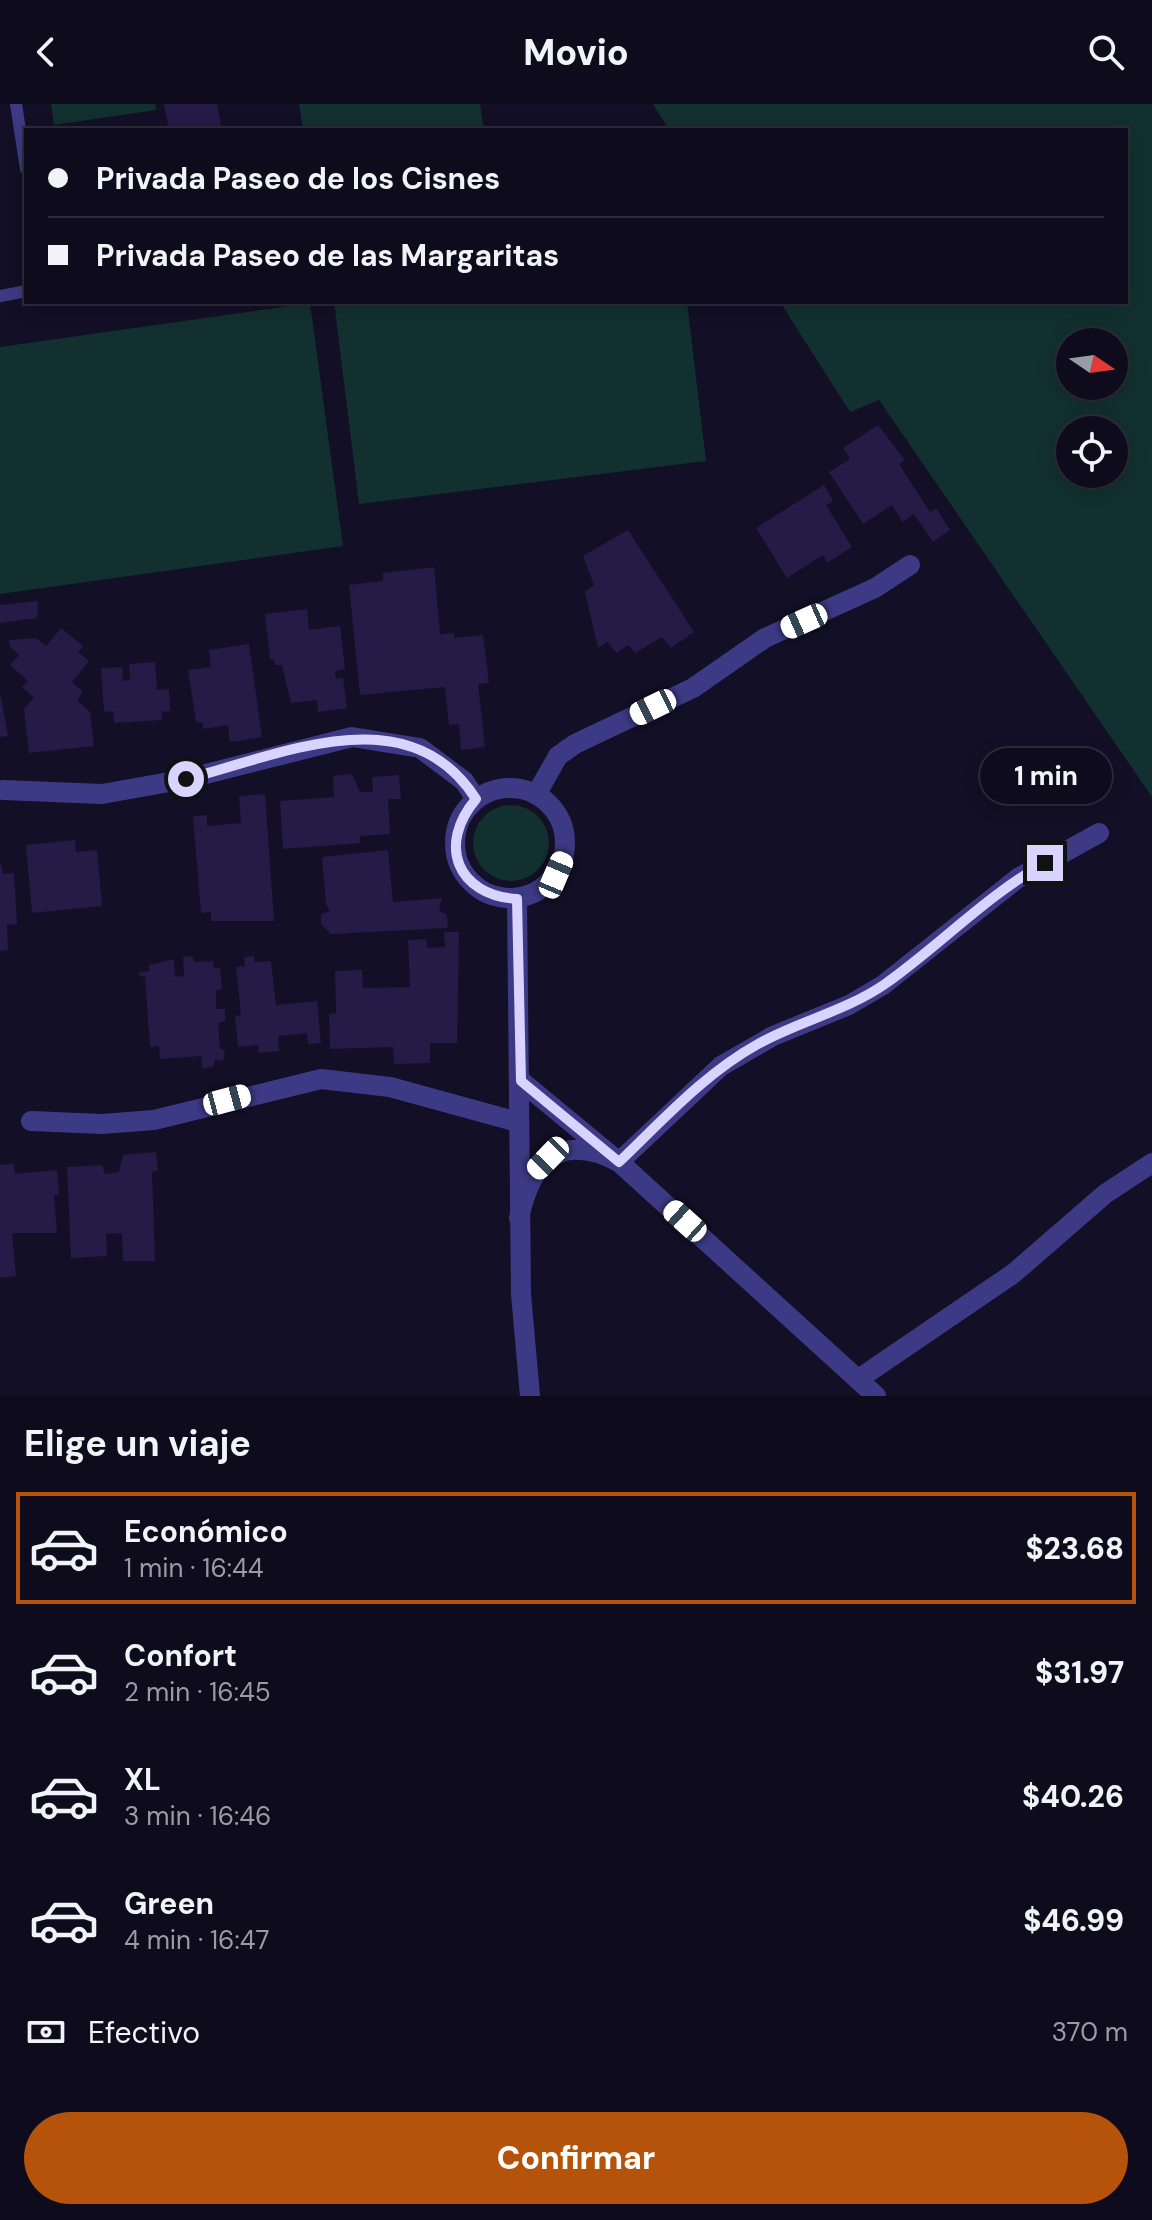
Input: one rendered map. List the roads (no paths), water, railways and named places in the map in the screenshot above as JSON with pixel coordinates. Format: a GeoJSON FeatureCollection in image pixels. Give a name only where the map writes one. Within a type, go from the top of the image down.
{"type":"FeatureCollection","features":[{"type":"Feature","properties":{"kind":"street"},"geometry":{"type":"LineString","coordinates":[[537,793],[558,756],[575,744],[693,688],[765,638],[875,588],[910,565]]}},
{"type":"Feature","properties":{"kind":"street"},"geometry":{"type":"LineString","coordinates":[[3,790],[102,794],[186,779],[352,737],[420,748],[464,781],[476,799]]}},
{"type":"Feature","properties":{"kind":"street"},"geometry":{"type":"LineString","coordinates":[[515,787],[537,793],[555,809],[565,830],[566,853],[556,875],[539,891],[517,899],[497,898],[478,889],[464,874],[456,855],[459,825],[476,799],[494,789],[515,787]]}},
{"type":"Feature","properties":{"kind":"street"},"geometry":{"type":"LineString","coordinates":[[619,1162],[721,1066],[773,1036],[849,1005],[883,985],[1018,878],[1099,833]]}},
{"type":"Feature","properties":{"kind":"street"},"geometry":{"type":"LineString","coordinates":[[517,899],[521,1081],[518,1122],[519,1218],[521,1294],[530,1396]]}},
{"type":"Feature","properties":{"kind":"street"},"geometry":{"type":"LineString","coordinates":[[31,1121],[102,1124],[154,1120],[321,1079],[390,1087],[518,1122]]}},
{"type":"Feature","properties":{"kind":"street"},"geometry":{"type":"LineString","coordinates":[[521,1081],[619,1162],[860,1378],[876,1396]]}},
{"type":"Feature","properties":{"kind":"street"},"geometry":{"type":"LineString","coordinates":[[519,1218],[533,1173],[548,1158],[563,1151],[591,1150],[619,1162]]}},
{"type":"Feature","properties":{"kind":"street"},"geometry":{"type":"LineString","coordinates":[[860,1378],[1014,1273],[1105,1194],[1152,1163]]}},
{"type":"Feature","properties":{"kind":"lane"},"geometry":{"type":"LineString","coordinates":[[16,104],[24,156]]}},
{"type":"Feature","properties":{"kind":"lane"},"geometry":{"type":"LineString","coordinates":[[0,296],[24,291]]}}]}
